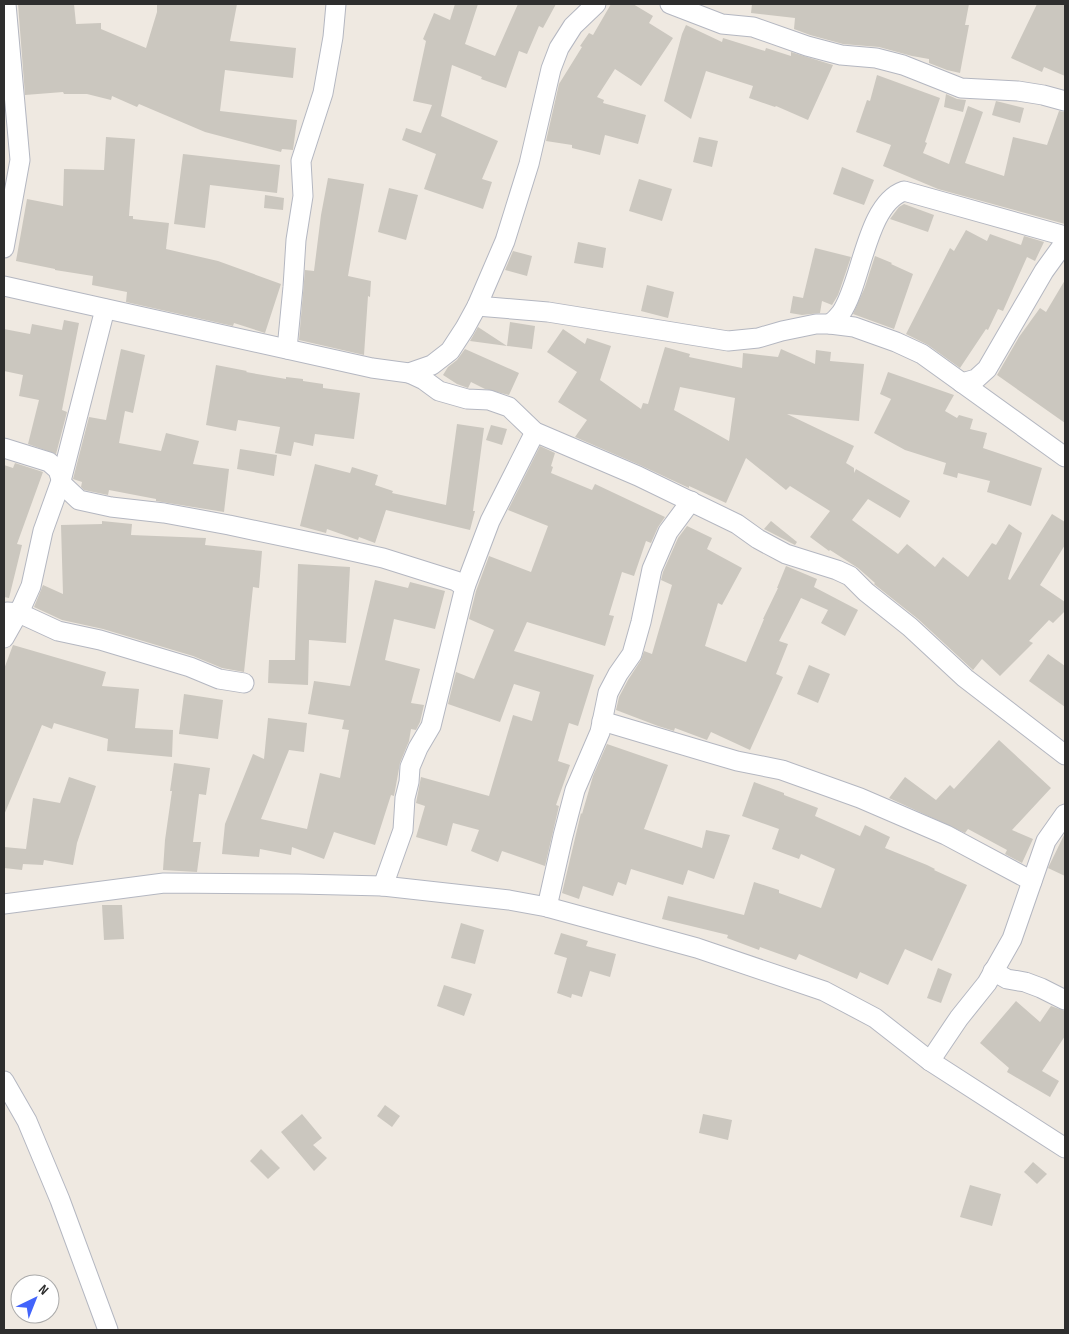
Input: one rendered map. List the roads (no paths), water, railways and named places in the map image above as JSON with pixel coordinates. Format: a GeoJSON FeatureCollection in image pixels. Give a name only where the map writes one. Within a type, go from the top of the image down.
{"type":"FeatureCollection","features":[{"type":"Feature","properties":{"kind":"street"},"geometry":{"type":"LineString","coordinates":[[4,248],[20,160],[6,4]]}},
{"type":"Feature","properties":{"kind":"street"},"geometry":{"type":"LineString","coordinates":[[287,349],[296,240],[303,196],[301,161],[323,93],[333,36],[336,4]]}},
{"type":"Feature","properties":{"kind":"street"},"geometry":{"type":"LineString","coordinates":[[409,373],[432,365],[450,351],[477,306],[505,241],[529,164],[551,70],[559,48],[574,26],[596,4]]}},
{"type":"Feature","properties":{"kind":"street"},"geometry":{"type":"LineString","coordinates":[[670,4],[722,24],[753,27],[807,46],[840,55],[876,58],[902,65],[961,88],[1018,91],[1065,101]]}},
{"type":"Feature","properties":{"kind":"street"},"geometry":{"type":"LineString","coordinates":[[830,324],[840,314],[846,304],[863,253],[878,217],[886,205],[898,193],[904,191],[1065,236]]}},
{"type":"Feature","properties":{"kind":"street"},"geometry":{"type":"LineString","coordinates":[[962,383],[976,379],[986,369],[1044,271],[1065,242]]}},
{"type":"Feature","properties":{"kind":"street"},"geometry":{"type":"LineString","coordinates":[[4,286],[372,368],[409,373],[424,380],[439,391],[467,399],[489,400],[508,407],[535,432],[691,501],[737,524],[758,539],[786,554],[850,576],[966,678],[1065,755]]}},
{"type":"Feature","properties":{"kind":"street"},"geometry":{"type":"LineString","coordinates":[[477,306],[548,312],[728,341],[758,338],[816,324],[854,327],[896,342],[922,354],[1065,457]]}},
{"type":"Feature","properties":{"kind":"street"},"geometry":{"type":"LineString","coordinates":[[4,638],[11,613],[31,586],[44,531],[61,481],[105,309]]}},
{"type":"Feature","properties":{"kind":"street"},"geometry":{"type":"LineString","coordinates":[[383,886],[403,830],[405,798],[410,767],[430,726],[465,587],[490,521],[535,432]]}},
{"type":"Feature","properties":{"kind":"street"},"geometry":{"type":"LineString","coordinates":[[4,448],[49,462],[58,470],[61,481],[80,500],[111,507],[164,513],[229,525],[365,554],[456,581],[465,587]]}},
{"type":"Feature","properties":{"kind":"street"},"geometry":{"type":"LineString","coordinates":[[547,908],[575,790],[600,732],[608,693],[632,654],[652,569],[668,532],[691,501]]}},
{"type":"Feature","properties":{"kind":"street"},"geometry":{"type":"LineString","coordinates":[[11,613],[58,631],[100,640],[190,667],[219,679],[244,683]]}},
{"type":"Feature","properties":{"kind":"street"},"geometry":{"type":"LineString","coordinates":[[602,720],[737,761],[782,770],[860,798],[946,836],[1032,881]]}},
{"type":"Feature","properties":{"kind":"street"},"geometry":{"type":"LineString","coordinates":[[930,1061],[959,1018],[987,983],[1012,939],[1046,841],[1065,814]]}},
{"type":"Feature","properties":{"kind":"street"},"geometry":{"type":"LineString","coordinates":[[4,904],[164,884],[383,886],[509,900],[547,908],[697,948],[824,991],[875,1018],[930,1061],[1065,1148]]}},
{"type":"Feature","properties":{"kind":"street"},"geometry":{"type":"LineString","coordinates":[[993,971],[1007,979],[1025,982],[1065,1000]]}},
{"type":"Feature","properties":{"kind":"street"},"geometry":{"type":"LineString","coordinates":[[4,1081],[27,1121],[60,1200],[108,1330]]}}]}
